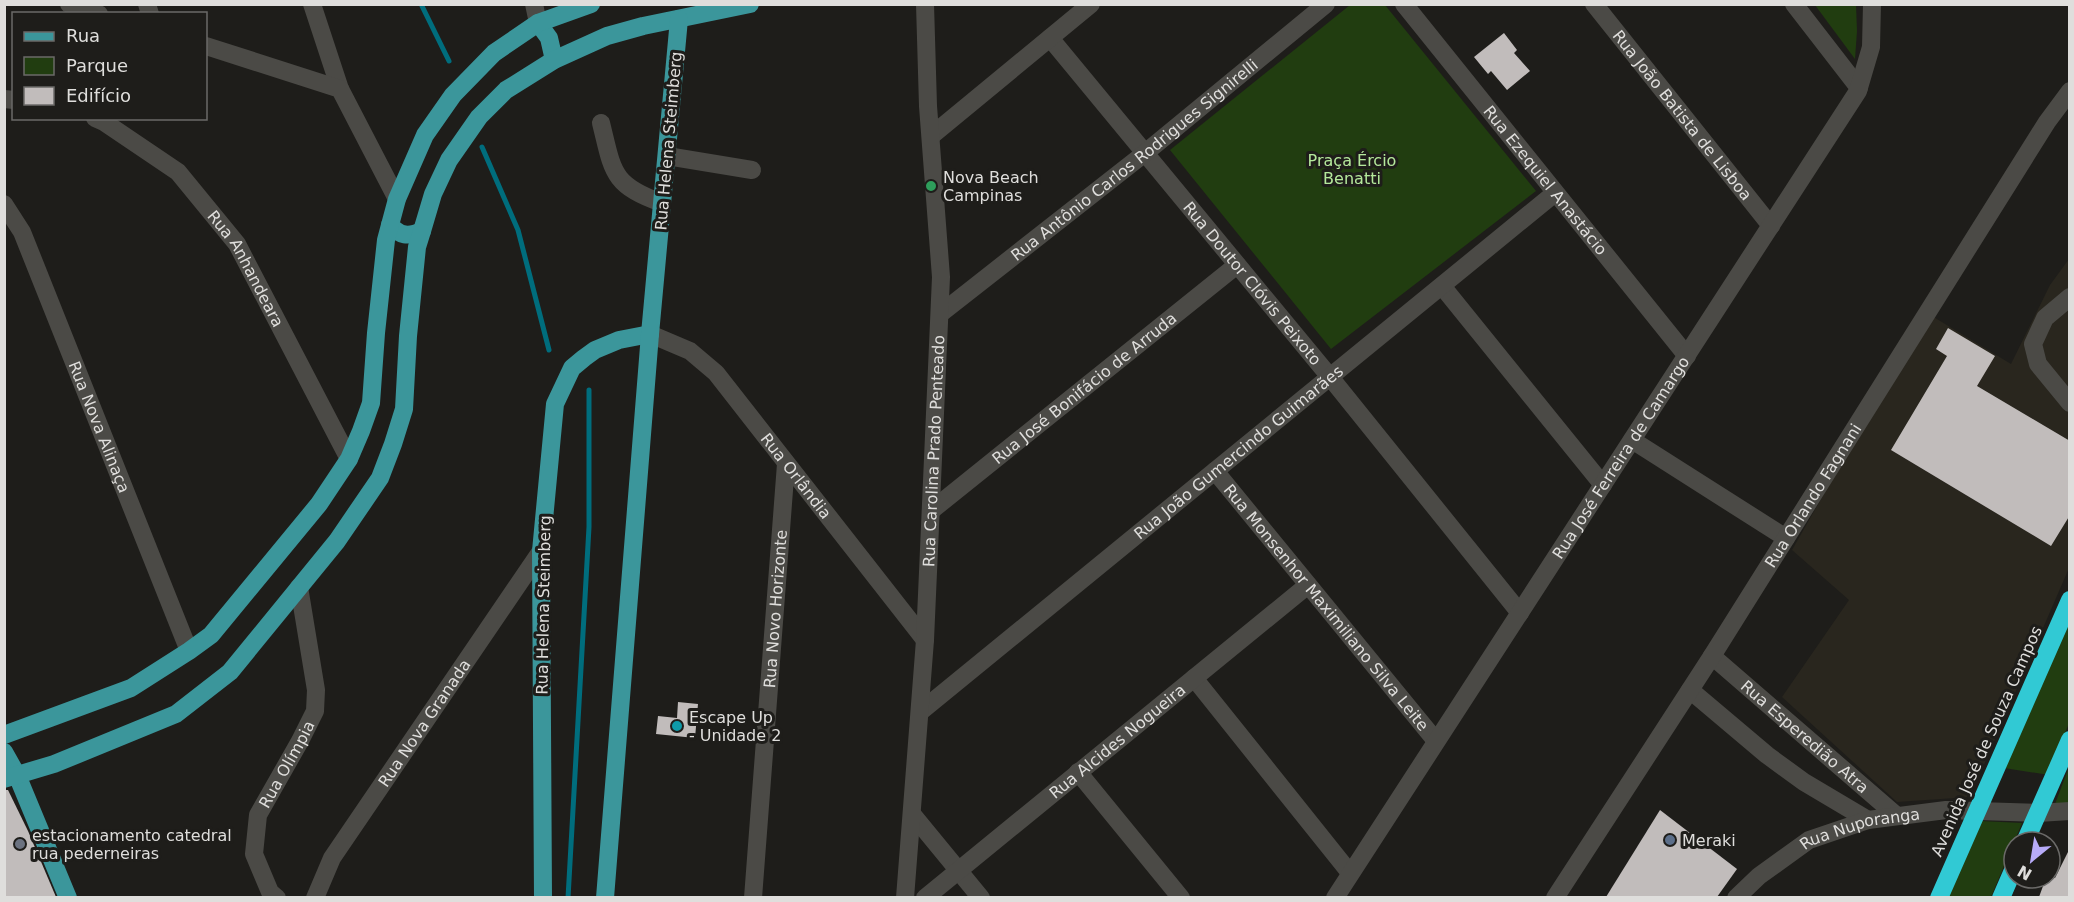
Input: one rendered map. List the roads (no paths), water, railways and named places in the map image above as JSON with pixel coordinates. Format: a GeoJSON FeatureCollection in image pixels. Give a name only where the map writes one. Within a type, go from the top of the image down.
{"type":"FeatureCollection","features":[{"type":"Feature","properties":{"kind":"highway","name":"Avenida José de Souza Campos"},"geometry":{"type":"LineString","coordinates":[[1939,897],[2070,600]]}},
{"type":"Feature","properties":{"kind":"highway"},"geometry":{"type":"LineString","coordinates":[[2030,830],[2070,740]]}},
{"type":"Feature","properties":{"kind":"main road"},"geometry":{"type":"LineString","coordinates":[[4,735],[131,688],[189,651],[211,635],[312,513],[349,459],[371,403],[386,240],[397,199],[426,135],[453,95],[494,53],[538,23],[591,4]]}},
{"type":"Feature","properties":{"kind":"main road"},"geometry":{"type":"LineString","coordinates":[[11,777],[54,764],[176,714],[230,672],[337,541],[380,478],[393,444],[404,409],[408,336],[417,248],[433,194],[449,160],[478,117],[506,90],[554,60],[607,36],[643,26],[750,4]]}},
{"type":"Feature","properties":{"kind":"main road","name":"Rua Helena Steimberg"},"geometry":{"type":"LineString","coordinates":[[605,897],[650,334],[679,19]]}},
{"type":"Feature","properties":{"kind":"main road"},"geometry":{"type":"LineString","coordinates":[[538,23],[549,38],[554,60]]}},
{"type":"Feature","properties":{"kind":"main road"},"geometry":{"type":"LineString","coordinates":[[390,225],[403,235],[412,235],[422,231]]}},
{"type":"Feature","properties":{"kind":"main road","name":"Rua Helena Steimberg"},"geometry":{"type":"LineString","coordinates":[[543,897],[541,551],[555,404],[572,368],[595,350],[619,340],[650,334]]}},
{"type":"Feature","properties":{"kind":"main road"},"geometry":{"type":"LineString","coordinates":[[4,752],[11,777],[68,897]]}},
{"type":"Feature","properties":{"kind":"street"},"geometry":{"type":"LineString","coordinates":[[69,4],[93,12]]}},
{"type":"Feature","properties":{"kind":"street"},"geometry":{"type":"LineString","coordinates":[[312,4],[340,89],[397,199]]}},
{"type":"Feature","properties":{"kind":"street"},"geometry":{"type":"LineString","coordinates":[[534,4],[538,23]]}},
{"type":"Feature","properties":{"kind":"street","name":"Rua Carolina Prado Penteado"},"geometry":{"type":"LineString","coordinates":[[905,897],[925,640],[941,277],[925,4]]}},
{"type":"Feature","properties":{"kind":"street"},"geometry":{"type":"LineString","coordinates":[[931,136],[1091,4]]}},
{"type":"Feature","properties":{"kind":"street","name":"Rua Antônio Carlos Rodrigues Signirelli"},"geometry":{"type":"LineString","coordinates":[[939,314],[1145,153],[1326,4]]}},
{"type":"Feature","properties":{"kind":"street","name":"Rua Ezequiel Anastácio"},"geometry":{"type":"LineString","coordinates":[[1404,4],[1687,356]]}},
{"type":"Feature","properties":{"kind":"street","name":"Rua João Batista de Lisboa"},"geometry":{"type":"LineString","coordinates":[[1594,4],[1772,226]]}},
{"type":"Feature","properties":{"kind":"street"},"geometry":{"type":"LineString","coordinates":[[1794,4],[1859,87]]}},
{"type":"Feature","properties":{"kind":"street","name":"Rua José Ferreira de Camargo"},"geometry":{"type":"LineString","coordinates":[[1335,897],[1772,226],[1859,87],[1871,47],[1872,4]]}},
{"type":"Feature","properties":{"kind":"street","name":"Rua Doutor Clóvis Peixoto"},"geometry":{"type":"LineString","coordinates":[[1050,38],[1520,613]]}},
{"type":"Feature","properties":{"kind":"street"},"geometry":{"type":"LineString","coordinates":[[207,46],[340,89]]}},
{"type":"Feature","properties":{"kind":"street","name":"Rua Orlando Fagnani"},"geometry":{"type":"LineString","coordinates":[[1555,897],[1712,657],[2047,122],[2070,91]]}},
{"type":"Feature","properties":{"kind":"street","name":"Rua Anhandeara"},"geometry":{"type":"LineString","coordinates":[[100,120],[178,172],[237,244],[349,459]]}},
{"type":"Feature","properties":{"kind":"street"},"geometry":{"type":"LineString","coordinates":[[601,123],[614,172],[632,190],[662,203]]}},
{"type":"Feature","properties":{"kind":"street"},"geometry":{"type":"LineString","coordinates":[[667,156],[752,170]]}},
{"type":"Feature","properties":{"kind":"street","name":"Rua João Gumercindo Guimarães"},"geometry":{"type":"LineString","coordinates":[[920,712],[1556,193]]}},
{"type":"Feature","properties":{"kind":"street","name":"Rua Nova Alinaça"},"geometry":{"type":"LineString","coordinates":[[4,204],[22,232],[189,651]]}},
{"type":"Feature","properties":{"kind":"street","name":"Rua José Bonifácio de Arruda"},"geometry":{"type":"LineString","coordinates":[[932,510],[1237,265]]}},
{"type":"Feature","properties":{"kind":"street"},"geometry":{"type":"LineString","coordinates":[[1442,286],[1603,485]]}},
{"type":"Feature","properties":{"kind":"street"},"geometry":{"type":"LineString","coordinates":[[2070,297],[2045,318],[2033,344],[2038,364],[2070,403]]}},
{"type":"Feature","properties":{"kind":"street","name":"Rua Orlândia"},"geometry":{"type":"LineString","coordinates":[[650,334],[690,351],[716,373],[925,640]]}},
{"type":"Feature","properties":{"kind":"street"},"geometry":{"type":"LineString","coordinates":[[1632,440],[1786,538]]}},
{"type":"Feature","properties":{"kind":"street","name":"Rua Novo Horizonte"},"geometry":{"type":"LineString","coordinates":[[753,897],[786,464]]}},
{"type":"Feature","properties":{"kind":"street","name":"Rua Monsenhor Maximiliano Silva Leite"},"geometry":{"type":"LineString","coordinates":[[1215,471],[1436,741]]}},
{"type":"Feature","properties":{"kind":"street","name":"Rua Nova Granada"},"geometry":{"type":"LineString","coordinates":[[315,897],[332,858],[541,551]]}},
{"type":"Feature","properties":{"kind":"street","name":"Rua Alcides Nogueira"},"geometry":{"type":"LineString","coordinates":[[925,897],[1308,585]]}},
{"type":"Feature","properties":{"kind":"street","name":"Rua Olímpia"},"geometry":{"type":"LineString","coordinates":[[277,897],[270,892],[254,854],[258,815],[315,711],[316,690],[300,587]]}},
{"type":"Feature","properties":{"kind":"street","name":"Rua Esperedião Atra"},"geometry":{"type":"LineString","coordinates":[[1712,657],[1897,816]]}},
{"type":"Feature","properties":{"kind":"street"},"geometry":{"type":"LineString","coordinates":[[1194,678],[1350,873]]}},
{"type":"Feature","properties":{"kind":"street"},"geometry":{"type":"LineString","coordinates":[[1690,690],[1767,755],[1804,782],[1868,820]]}},
{"type":"Feature","properties":{"kind":"street"},"geometry":{"type":"LineString","coordinates":[[1078,772],[1181,897]]}},
{"type":"Feature","properties":{"kind":"street","name":"Rua Nuporanga"},"geometry":{"type":"LineString","coordinates":[[1736,897],[1759,876],[1809,840],[1868,820],[1946,810],[2070,812]]}},
{"type":"Feature","properties":{"kind":"street"},"geometry":{"type":"LineString","coordinates":[[912,814],[981,897]]}},
{"type":"Feature","properties":{"kind":"waterway"},"geometry":{"type":"LineString","coordinates":[[421,4],[449,61]]}},
{"type":"Feature","properties":{"kind":"waterway"},"geometry":{"type":"LineString","coordinates":[[482,147],[518,230],[549,350]]}},
{"type":"Feature","properties":{"kind":"waterway"},"geometry":{"type":"LineString","coordinates":[[568,898],[589,527],[589,390]]}},
{"type":"Feature","properties":{"kind":"place","name":"Nova Beach Campinas"},"geometry":{"type":"Point","coordinates":[931,186]}},
{"type":"Feature","properties":{"kind":"place","name":"Escape Up - Unidade 2"},"geometry":{"type":"Point","coordinates":[677,726]}},
{"type":"Feature","properties":{"kind":"place","name":"Meraki"},"geometry":{"type":"Point","coordinates":[1670,840]}},
{"type":"Feature","properties":{"kind":"place","name":"estacionamento catedral rua pederneiras"},"geometry":{"type":"Point","coordinates":[20,844]}},
{"type":"Feature","properties":{"kind":"park label","name":"Praça Ércio Benatti"},"geometry":{"type":"Point","coordinates":[1352,169]}}]}
